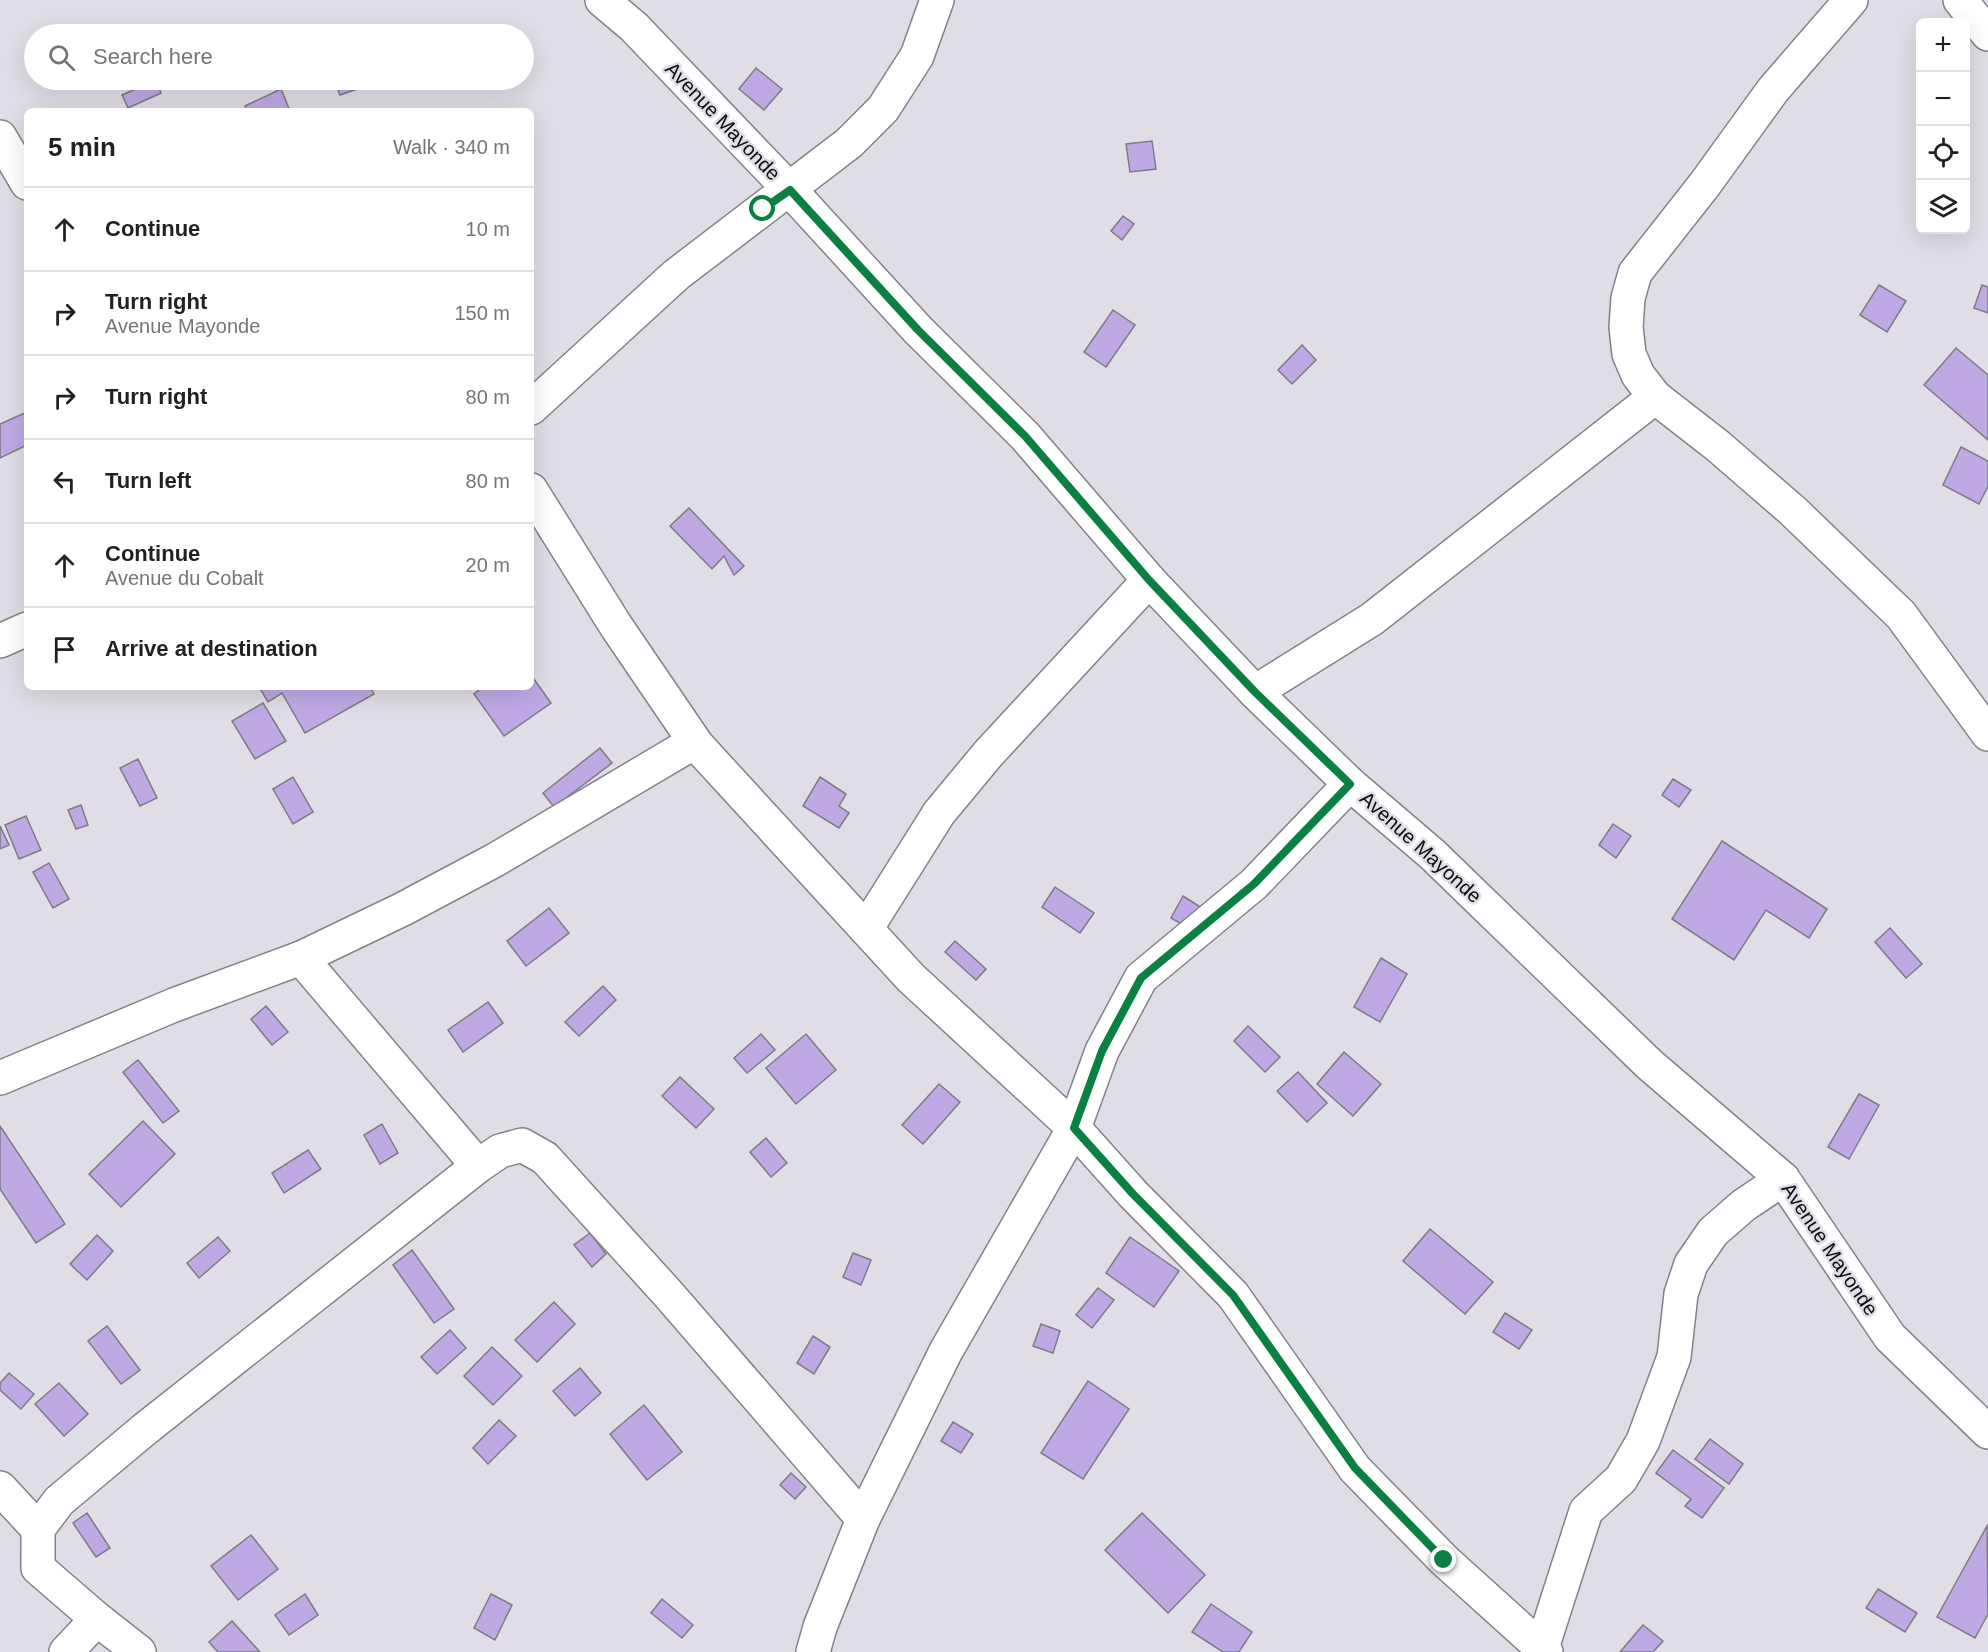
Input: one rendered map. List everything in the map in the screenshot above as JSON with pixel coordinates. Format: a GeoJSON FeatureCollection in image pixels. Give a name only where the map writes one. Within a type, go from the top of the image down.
{"type":"FeatureCollection","features":[{"type":"Feature","properties":{"kind":"street","name":"Avenue Mayonde"},"geometry":{"type":"LineString","coordinates":[[602,0],[634,27],[790,190],[918,330],[1025,436],[1149,580],[1255,692],[1350,784],[1432,854],[1649,1064],[1783,1179],[1890,1337],[1988,1432]]}},
{"type":"Feature","properties":{"kind":"street"},"geometry":{"type":"LineString","coordinates":[[534,405],[676,274],[790,190],[849,143],[883,109],[917,56],[937,0]]}},
{"type":"Feature","properties":{"kind":"street"},"geometry":{"type":"LineString","coordinates":[[1851,0],[1773,90],[1705,184],[1635,273],[1627,308],[1626,327],[1629,354],[1638,375],[1655,397],[1718,446],[1793,511],[1900,615],[1988,734]]}},
{"type":"Feature","properties":{"kind":"street"},"geometry":{"type":"LineString","coordinates":[[1959,0],[1988,34]]}},
{"type":"Feature","properties":{"kind":"street"},"geometry":{"type":"LineString","coordinates":[[0,137],[24,178]]}},
{"type":"Feature","properties":{"kind":"street"},"geometry":{"type":"LineString","coordinates":[[1255,692],[1372,619],[1655,397]]}},
{"type":"Feature","properties":{"kind":"street"},"geometry":{"type":"LineString","coordinates":[[534,495],[616,627],[697,745],[911,978],[1074,1128],[1133,1194],[1233,1295],[1355,1468],[1444,1560],[1544,1650],[1586,1511],[1621,1479],[1643,1441],[1674,1357],[1681,1293],[1691,1264],[1713,1233],[1744,1205],[1783,1179]]}},
{"type":"Feature","properties":{"kind":"street"},"geometry":{"type":"LineString","coordinates":[[866,929],[939,813],[988,754],[1149,580]]}},
{"type":"Feature","properties":{"kind":"street"},"geometry":{"type":"LineString","coordinates":[[0,641],[24,630]]}},
{"type":"Feature","properties":{"kind":"street"},"geometry":{"type":"LineString","coordinates":[[0,1078],[174,1005],[301,958],[485,866],[686,747],[697,745]]}},
{"type":"Feature","properties":{"kind":"street"},"geometry":{"type":"LineString","coordinates":[[813,1652],[863,1519],[946,1351],[1074,1128],[1102,1051],[1141,978],[1254,884],[1350,784]]}},
{"type":"Feature","properties":{"kind":"street"},"geometry":{"type":"LineString","coordinates":[[301,958],[478,1166]]}},
{"type":"Feature","properties":{"kind":"street"},"geometry":{"type":"LineString","coordinates":[[139,1652],[38,1568],[38,1529],[59,1501],[145,1429],[478,1166],[500,1151],[522,1145],[545,1158],[670,1296],[863,1519]]}},
{"type":"Feature","properties":{"kind":"street"},"geometry":{"type":"LineString","coordinates":[[0,1488],[38,1529]]}},
{"type":"Feature","properties":{"kind":"street"},"geometry":{"type":"LineString","coordinates":[[66,1652],[97,1619]]}},
{"type":"Feature","properties":{"kind":"building"},"geometry":{"type":"Polygon","coordinates":[[[756,68],[782,89],[764,110],[739,89],[756,68]]]}},
{"type":"Feature","properties":{"kind":"building"},"geometry":{"type":"Polygon","coordinates":[[[133,90],[160,90],[161,93],[128,108],[122,95],[133,90]]]}},
{"type":"Feature","properties":{"kind":"building"},"geometry":{"type":"Polygon","coordinates":[[[281,90],[289,108],[246,108],[245,106],[281,90]]]}},
{"type":"Feature","properties":{"kind":"building"},"geometry":{"type":"Polygon","coordinates":[[[338,90],[354,90],[340,95],[338,90]]]}},
{"type":"Feature","properties":{"kind":"building"},"geometry":{"type":"Polygon","coordinates":[[[1152,141],[1156,169],[1130,172],[1126,144],[1152,141]]]}},
{"type":"Feature","properties":{"kind":"building"},"geometry":{"type":"Polygon","coordinates":[[[1123,216],[1134,224],[1122,240],[1111,231],[1123,216]]]}},
{"type":"Feature","properties":{"kind":"building"},"geometry":{"type":"Polygon","coordinates":[[[1879,285],[1906,301],[1887,332],[1860,315],[1879,285]]]}},
{"type":"Feature","properties":{"kind":"building"},"geometry":{"type":"Polygon","coordinates":[[[1982,285],[1988,287],[1988,313],[1974,308],[1982,285]]]}},
{"type":"Feature","properties":{"kind":"building"},"geometry":{"type":"Polygon","coordinates":[[[1113,310],[1135,325],[1106,367],[1084,352],[1113,310]]]}},
{"type":"Feature","properties":{"kind":"building"},"geometry":{"type":"Polygon","coordinates":[[[1302,345],[1316,360],[1292,384],[1278,370],[1302,345]]]}},
{"type":"Feature","properties":{"kind":"building"},"geometry":{"type":"Polygon","coordinates":[[[1956,348],[1988,375],[1988,440],[1924,385],[1956,348]]]}},
{"type":"Feature","properties":{"kind":"building"},"geometry":{"type":"Polygon","coordinates":[[[24,413],[24,446],[0,458],[0,424],[24,413]]]}},
{"type":"Feature","properties":{"kind":"building"},"geometry":{"type":"Polygon","coordinates":[[[1961,447],[1988,461],[1988,486],[1979,504],[1943,485],[1961,447]]]}},
{"type":"Feature","properties":{"kind":"building"},"geometry":{"type":"Polygon","coordinates":[[[689,508],[744,566],[734,575],[724,556],[712,569],[670,526],[689,508]]]}},
{"type":"Feature","properties":{"kind":"building"},"geometry":{"type":"Polygon","coordinates":[[[534,679],[551,703],[504,736],[474,694],[479,690],[534,690],[534,679]]]}},
{"type":"Feature","properties":{"kind":"building"},"geometry":{"type":"Polygon","coordinates":[[[261,690],[372,690],[374,694],[305,733],[282,693],[268,702],[261,690]]]}},
{"type":"Feature","properties":{"kind":"building"},"geometry":{"type":"Polygon","coordinates":[[[263,703],[286,741],[255,759],[232,721],[263,703]]]}},
{"type":"Feature","properties":{"kind":"building"},"geometry":{"type":"Polygon","coordinates":[[[600,748],[612,763],[554,807],[543,793],[600,748]]]}},
{"type":"Feature","properties":{"kind":"building"},"geometry":{"type":"Polygon","coordinates":[[[138,759],[157,798],[140,806],[120,768],[138,759]]]}},
{"type":"Feature","properties":{"kind":"building"},"geometry":{"type":"Polygon","coordinates":[[[293,777],[313,812],[293,824],[273,789],[293,777]]]}},
{"type":"Feature","properties":{"kind":"building"},"geometry":{"type":"Polygon","coordinates":[[[820,777],[846,794],[839,806],[849,813],[839,828],[803,806],[820,777]]]}},
{"type":"Feature","properties":{"kind":"building"},"geometry":{"type":"Polygon","coordinates":[[[1673,779],[1691,790],[1679,807],[1662,795],[1673,779]]]}},
{"type":"Feature","properties":{"kind":"building"},"geometry":{"type":"Polygon","coordinates":[[[81,805],[88,825],[76,829],[68,810],[81,805]]]}},
{"type":"Feature","properties":{"kind":"building"},"geometry":{"type":"Polygon","coordinates":[[[26,816],[41,850],[19,859],[5,825],[26,816]]]}},
{"type":"Feature","properties":{"kind":"building"},"geometry":{"type":"Polygon","coordinates":[[[1613,824],[1631,836],[1616,858],[1599,845],[1613,824]]]}},
{"type":"Feature","properties":{"kind":"building"},"geometry":{"type":"Polygon","coordinates":[[[0,826],[9,845],[0,849],[0,826]]]}},
{"type":"Feature","properties":{"kind":"building"},"geometry":{"type":"Polygon","coordinates":[[[1722,841],[1827,909],[1809,938],[1766,910],[1734,960],[1672,919],[1722,841]]]}},
{"type":"Feature","properties":{"kind":"building"},"geometry":{"type":"Polygon","coordinates":[[[49,863],[69,899],[53,908],[33,872],[49,863]]]}},
{"type":"Feature","properties":{"kind":"building"},"geometry":{"type":"Polygon","coordinates":[[[1055,887],[1094,913],[1080,933],[1042,907],[1055,887]]]}},
{"type":"Feature","properties":{"kind":"building"},"geometry":{"type":"Polygon","coordinates":[[[1183,896],[1202,908],[1190,929],[1171,918],[1183,896]]]}},
{"type":"Feature","properties":{"kind":"building"},"geometry":{"type":"Polygon","coordinates":[[[549,908],[569,933],[526,966],[507,941],[549,908]]]}},
{"type":"Feature","properties":{"kind":"building"},"geometry":{"type":"Polygon","coordinates":[[[1890,928],[1922,964],[1906,978],[1875,942],[1890,928]]]}},
{"type":"Feature","properties":{"kind":"building"},"geometry":{"type":"Polygon","coordinates":[[[955,941],[986,969],[976,980],[945,952],[955,941]]]}},
{"type":"Feature","properties":{"kind":"building"},"geometry":{"type":"Polygon","coordinates":[[[1381,958],[1407,974],[1380,1022],[1354,1007],[1381,958]]]}},
{"type":"Feature","properties":{"kind":"building"},"geometry":{"type":"Polygon","coordinates":[[[603,986],[616,1000],[579,1036],[565,1022],[603,986]]]}},
{"type":"Feature","properties":{"kind":"building"},"geometry":{"type":"Polygon","coordinates":[[[488,1002],[503,1023],[463,1052],[448,1030],[488,1002]]]}},
{"type":"Feature","properties":{"kind":"building"},"geometry":{"type":"Polygon","coordinates":[[[266,1006],[288,1032],[272,1045],[251,1019],[266,1006]]]}},
{"type":"Feature","properties":{"kind":"building"},"geometry":{"type":"Polygon","coordinates":[[[1248,1026],[1280,1057],[1265,1072],[1234,1041],[1248,1026]]]}},
{"type":"Feature","properties":{"kind":"building"},"geometry":{"type":"Polygon","coordinates":[[[761,1034],[775,1050],[747,1073],[734,1058],[761,1034]]]}},
{"type":"Feature","properties":{"kind":"building"},"geometry":{"type":"Polygon","coordinates":[[[806,1034],[836,1070],[796,1104],[766,1068],[806,1034]]]}},
{"type":"Feature","properties":{"kind":"building"},"geometry":{"type":"Polygon","coordinates":[[[1344,1052],[1381,1084],[1353,1116],[1317,1084],[1344,1052]]]}},
{"type":"Feature","properties":{"kind":"building"},"geometry":{"type":"Polygon","coordinates":[[[138,1060],[179,1111],[163,1123],[123,1072],[138,1060]]]}},
{"type":"Feature","properties":{"kind":"building"},"geometry":{"type":"Polygon","coordinates":[[[1298,1072],[1327,1103],[1307,1122],[1277,1091],[1298,1072]]]}},
{"type":"Feature","properties":{"kind":"building"},"geometry":{"type":"Polygon","coordinates":[[[680,1077],[714,1109],[696,1128],[662,1096],[680,1077]]]}},
{"type":"Feature","properties":{"kind":"building"},"geometry":{"type":"Polygon","coordinates":[[[939,1084],[960,1102],[923,1144],[902,1125],[939,1084]]]}},
{"type":"Feature","properties":{"kind":"building"},"geometry":{"type":"Polygon","coordinates":[[[1859,1094],[1879,1105],[1849,1159],[1828,1147],[1859,1094]]]}},
{"type":"Feature","properties":{"kind":"building"},"geometry":{"type":"Polygon","coordinates":[[[143,1121],[175,1154],[121,1207],[89,1174],[143,1121]]]}},
{"type":"Feature","properties":{"kind":"building"},"geometry":{"type":"Polygon","coordinates":[[[382,1124],[398,1153],[380,1164],[364,1135],[382,1124]]]}},
{"type":"Feature","properties":{"kind":"building"},"geometry":{"type":"Polygon","coordinates":[[[0,1126],[65,1224],[36,1243],[0,1189],[0,1126]]]}},
{"type":"Feature","properties":{"kind":"building"},"geometry":{"type":"Polygon","coordinates":[[[766,1138],[787,1163],[771,1177],[750,1152],[766,1138]]]}},
{"type":"Feature","properties":{"kind":"building"},"geometry":{"type":"Polygon","coordinates":[[[308,1150],[321,1169],[284,1193],[272,1173],[308,1150]]]}},
{"type":"Feature","properties":{"kind":"building"},"geometry":{"type":"Polygon","coordinates":[[[1430,1229],[1493,1282],[1465,1314],[1403,1261],[1430,1229]]]}},
{"type":"Feature","properties":{"kind":"building"},"geometry":{"type":"Polygon","coordinates":[[[590,1233],[606,1254],[592,1267],[574,1245],[590,1233]]]}},
{"type":"Feature","properties":{"kind":"building"},"geometry":{"type":"Polygon","coordinates":[[[97,1235],[113,1251],[87,1280],[70,1264],[97,1235]]]}},
{"type":"Feature","properties":{"kind":"building"},"geometry":{"type":"Polygon","coordinates":[[[218,1237],[230,1251],[199,1278],[187,1263],[218,1237]]]}},
{"type":"Feature","properties":{"kind":"building"},"geometry":{"type":"Polygon","coordinates":[[[1130,1237],[1179,1271],[1154,1307],[1106,1273],[1130,1237]]]}},
{"type":"Feature","properties":{"kind":"building"},"geometry":{"type":"Polygon","coordinates":[[[412,1250],[454,1309],[434,1323],[393,1265],[412,1250]]]}},
{"type":"Feature","properties":{"kind":"building"},"geometry":{"type":"Polygon","coordinates":[[[853,1253],[871,1260],[861,1285],[843,1277],[853,1253]]]}},
{"type":"Feature","properties":{"kind":"building"},"geometry":{"type":"Polygon","coordinates":[[[1098,1288],[1114,1300],[1092,1328],[1076,1315],[1098,1288]]]}},
{"type":"Feature","properties":{"kind":"building"},"geometry":{"type":"Polygon","coordinates":[[[554,1302],[575,1324],[537,1362],[515,1340],[554,1302]]]}},
{"type":"Feature","properties":{"kind":"building"},"geometry":{"type":"Polygon","coordinates":[[[1505,1313],[1532,1330],[1519,1349],[1493,1332],[1505,1313]]]}},
{"type":"Feature","properties":{"kind":"building"},"geometry":{"type":"Polygon","coordinates":[[[1041,1324],[1060,1331],[1053,1353],[1033,1346],[1041,1324]]]}},
{"type":"Feature","properties":{"kind":"building"},"geometry":{"type":"Polygon","coordinates":[[[107,1326],[140,1370],[121,1384],[88,1341],[107,1326]]]}},
{"type":"Feature","properties":{"kind":"building"},"geometry":{"type":"Polygon","coordinates":[[[450,1330],[466,1348],[437,1374],[421,1357],[450,1330]]]}},
{"type":"Feature","properties":{"kind":"building"},"geometry":{"type":"Polygon","coordinates":[[[813,1336],[830,1347],[814,1374],[797,1363],[813,1336]]]}},
{"type":"Feature","properties":{"kind":"building"},"geometry":{"type":"Polygon","coordinates":[[[492,1347],[522,1376],[493,1405],[464,1376],[492,1347]]]}},
{"type":"Feature","properties":{"kind":"building"},"geometry":{"type":"Polygon","coordinates":[[[580,1368],[601,1393],[575,1416],[553,1391],[580,1368]]]}},
{"type":"Feature","properties":{"kind":"building"},"geometry":{"type":"Polygon","coordinates":[[[9,1373],[34,1394],[21,1409],[0,1390],[0,1383],[9,1373]]]}},
{"type":"Feature","properties":{"kind":"building"},"geometry":{"type":"Polygon","coordinates":[[[1088,1381],[1129,1409],[1083,1479],[1041,1453],[1088,1381]]]}},
{"type":"Feature","properties":{"kind":"building"},"geometry":{"type":"Polygon","coordinates":[[[59,1383],[88,1414],[64,1436],[35,1404],[59,1383]]]}},
{"type":"Feature","properties":{"kind":"building"},"geometry":{"type":"Polygon","coordinates":[[[644,1405],[682,1452],[647,1480],[610,1434],[644,1405]]]}},
{"type":"Feature","properties":{"kind":"building"},"geometry":{"type":"Polygon","coordinates":[[[499,1420],[516,1436],[488,1464],[473,1448],[499,1420]]]}},
{"type":"Feature","properties":{"kind":"building"},"geometry":{"type":"Polygon","coordinates":[[[953,1422],[973,1434],[961,1453],[941,1441],[953,1422]]]}},
{"type":"Feature","properties":{"kind":"building"},"geometry":{"type":"Polygon","coordinates":[[[1710,1439],[1743,1464],[1729,1484],[1695,1459],[1710,1439]]]}},
{"type":"Feature","properties":{"kind":"building"},"geometry":{"type":"Polygon","coordinates":[[[1673,1450],[1724,1488],[1702,1518],[1685,1506],[1691,1499],[1656,1473],[1673,1450]]]}},
{"type":"Feature","properties":{"kind":"building"},"geometry":{"type":"Polygon","coordinates":[[[791,1473],[806,1487],[795,1499],[780,1485],[791,1473]]]}},
{"type":"Feature","properties":{"kind":"building"},"geometry":{"type":"Polygon","coordinates":[[[87,1513],[110,1548],[96,1557],[73,1523],[87,1513]]]}},
{"type":"Feature","properties":{"kind":"building"},"geometry":{"type":"Polygon","coordinates":[[[1142,1513],[1205,1575],[1168,1613],[1105,1550],[1142,1513]]]}},
{"type":"Feature","properties":{"kind":"building"},"geometry":{"type":"Polygon","coordinates":[[[1987,1526],[1988,1614],[1975,1638],[1937,1617],[1987,1526]]]}},
{"type":"Feature","properties":{"kind":"building"},"geometry":{"type":"Polygon","coordinates":[[[251,1535],[278,1569],[238,1600],[211,1566],[251,1535]]]}},
{"type":"Feature","properties":{"kind":"building"},"geometry":{"type":"Polygon","coordinates":[[[1878,1589],[1917,1613],[1905,1632],[1866,1608],[1878,1589]]]}},
{"type":"Feature","properties":{"kind":"building"},"geometry":{"type":"Polygon","coordinates":[[[305,1594],[318,1615],[289,1635],[275,1615],[305,1594]]]}},
{"type":"Feature","properties":{"kind":"building"},"geometry":{"type":"Polygon","coordinates":[[[491,1594],[512,1605],[495,1640],[474,1628],[491,1594]]]}},
{"type":"Feature","properties":{"kind":"building"},"geometry":{"type":"Polygon","coordinates":[[[662,1599],[693,1625],[682,1638],[651,1613],[662,1599]]]}},
{"type":"Feature","properties":{"kind":"building"},"geometry":{"type":"Polygon","coordinates":[[[1211,1604],[1252,1632],[1239,1652],[1223,1652],[1192,1632],[1211,1604]]]}},
{"type":"Feature","properties":{"kind":"building"},"geometry":{"type":"Polygon","coordinates":[[[232,1621],[260,1652],[218,1652],[209,1642],[232,1621]]]}},
{"type":"Feature","properties":{"kind":"building"},"geometry":{"type":"Polygon","coordinates":[[[1643,1625],[1663,1641],[1653,1652],[1620,1652],[1643,1625]]]}},
{"type":"Feature","properties":{"kind":"route"},"geometry":{"type":"LineString","coordinates":[[763,209],[790,190],[918,330],[1025,436],[1149,580],[1255,692],[1350,784],[1254,884],[1141,978],[1102,1051],[1074,1128],[1133,1194],[1233,1295],[1355,1468],[1444,1560]]}}]}
